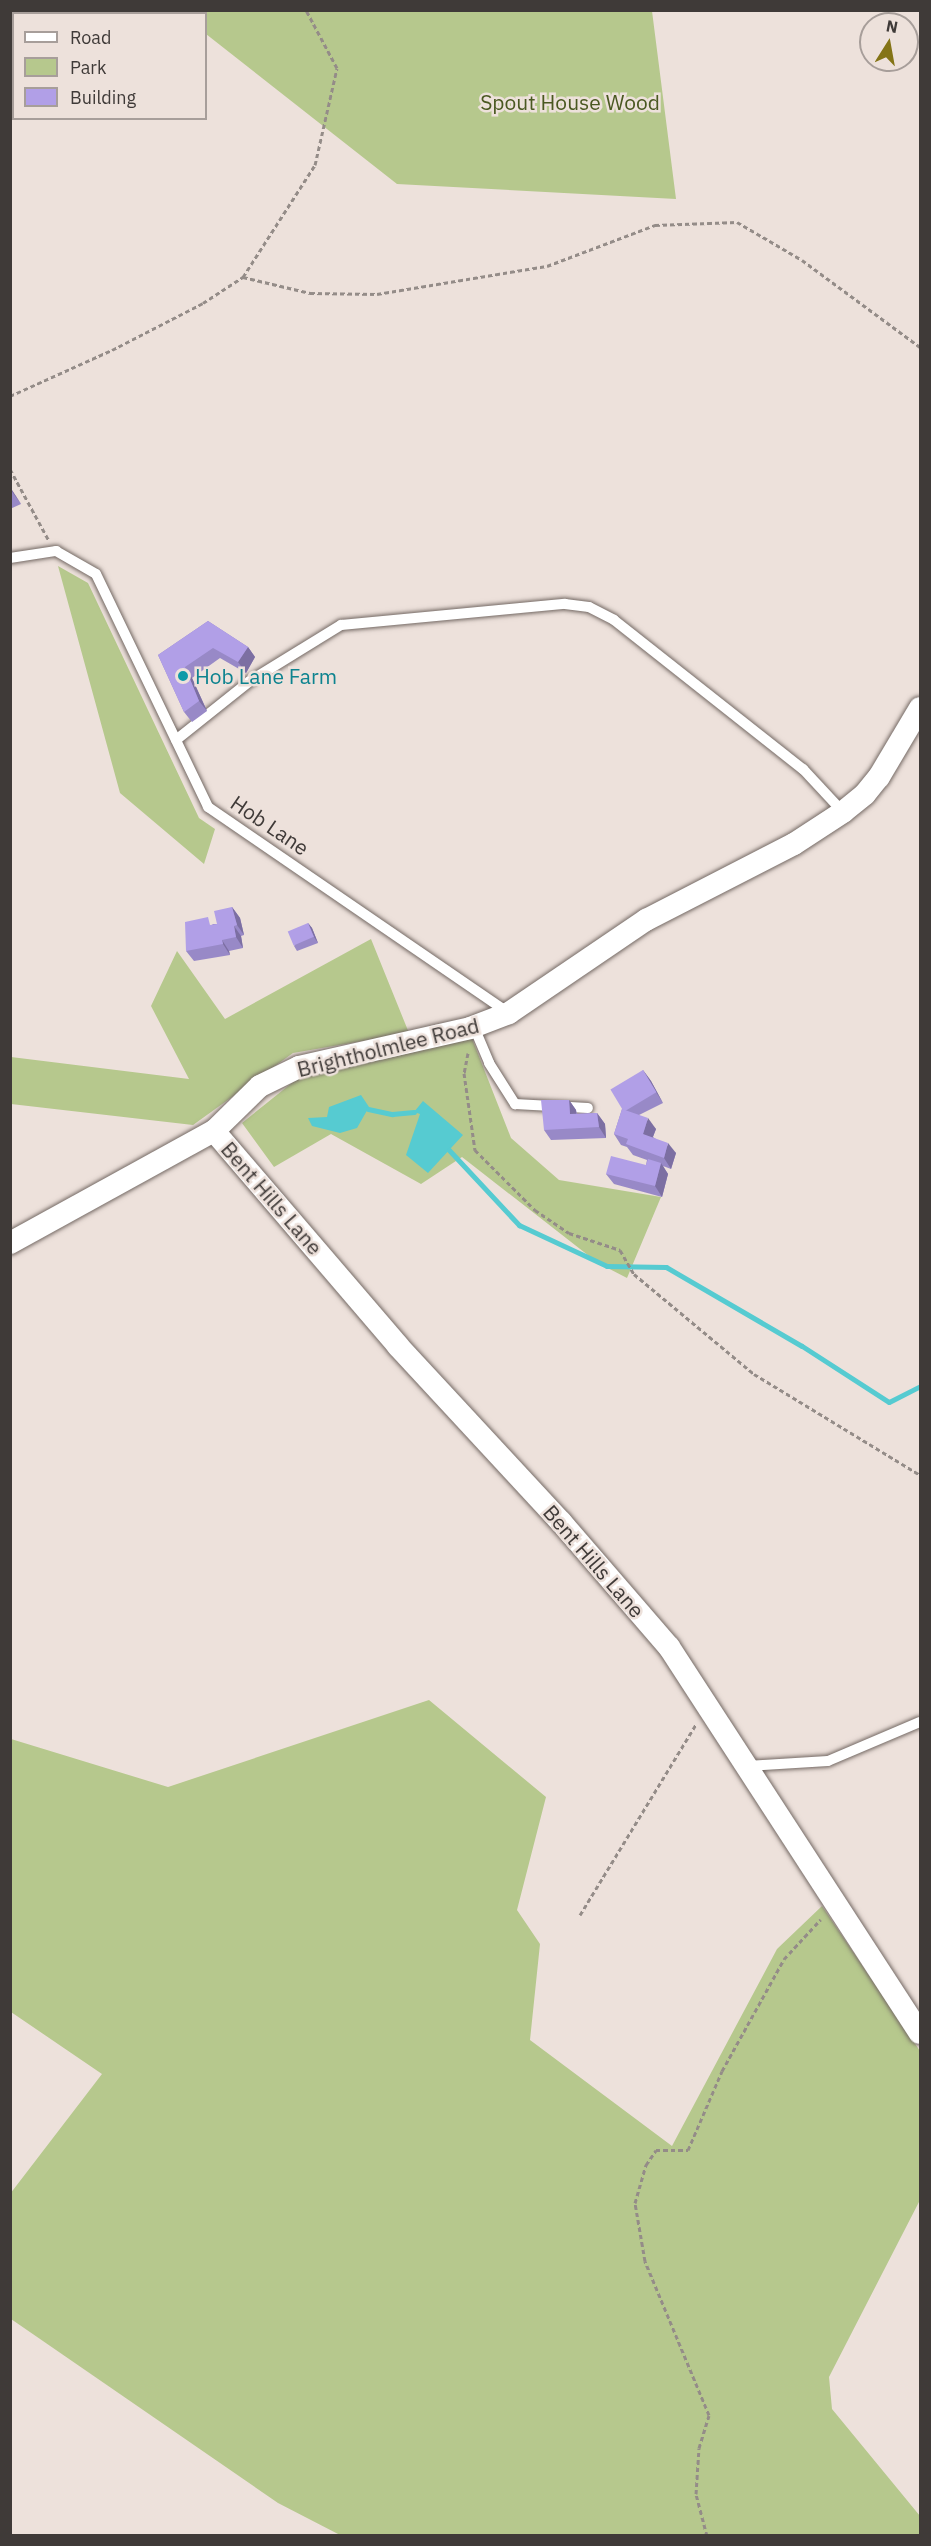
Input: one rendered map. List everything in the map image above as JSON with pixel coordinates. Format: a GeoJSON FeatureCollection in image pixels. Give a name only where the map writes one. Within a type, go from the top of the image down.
{"type":"FeatureCollection","features":[{"type":"Feature","properties":{"kind":"street","name":"Brightholmlee Road"},"geometry":{"type":"LineString","coordinates":[[10,1243],[214,1131],[260,1086],[299,1067],[470,1028],[509,1013],[646,920],[794,844],[866,795],[921,708]]}},
{"type":"Feature","properties":{"kind":"street","name":"Bent Hills Lane"},"geometry":{"type":"LineString","coordinates":[[214,1131],[398,1346],[561,1522],[669,1647],[921,2033]]}},
{"type":"Feature","properties":{"kind":"lane"},"geometry":{"type":"LineString","coordinates":[[10,558],[53,552]]}},
{"type":"Feature","properties":{"kind":"lane","name":"Hob Lane"},"geometry":{"type":"LineString","coordinates":[[53,552],[96,574],[208,807],[509,1013]]}},
{"type":"Feature","properties":{"kind":"lane"},"geometry":{"type":"LineString","coordinates":[[176,740],[250,681],[341,625],[565,604],[590,607],[614,620],[803,770],[843,812]]}},
{"type":"Feature","properties":{"kind":"lane"},"geometry":{"type":"LineString","coordinates":[[470,1028],[515,1104],[588,1108]]}},
{"type":"Feature","properties":{"kind":"lane"},"geometry":{"type":"LineString","coordinates":[[746,1766],[828,1761],[921,1722]]}},
{"type":"Feature","properties":{"kind":"path"},"geometry":{"type":"LineString","coordinates":[[10,396],[122,345],[243,277],[315,165],[337,68],[306,10]]}},
{"type":"Feature","properties":{"kind":"path"},"geometry":{"type":"LineString","coordinates":[[243,277],[310,293],[377,294],[547,266],[655,225],[737,222],[802,260],[921,347]]}},
{"type":"Feature","properties":{"kind":"path"},"geometry":{"type":"LineString","coordinates":[[10,469],[53,552]]}},
{"type":"Feature","properties":{"kind":"path"},"geometry":{"type":"LineString","coordinates":[[470,1028],[472,1037],[464,1073],[475,1150],[535,1210],[569,1233],[620,1250],[634,1274],[754,1374],[921,1475]]}},
{"type":"Feature","properties":{"kind":"path"},"geometry":{"type":"LineString","coordinates":[[580,1915],[693,1728],[710,1711]]}},
{"type":"Feature","properties":{"kind":"path"},"geometry":{"type":"LineString","coordinates":[[707,2535],[696,2494],[699,2448],[709,2415],[645,2261],[635,2204],[646,2165],[656,2150],[688,2150],[722,2071],[784,1959],[827,1913],[832,1898]]}},
{"type":"Feature","properties":{"kind":"green space","name":"Spout House Wood"},"geometry":{"type":"Polygon","coordinates":[[[176,11],[652,11],[676,199],[397,184],[207,35],[207,12],[176,11]]]}},
{"type":"Feature","properties":{"kind":"green space"},"geometry":{"type":"Polygon","coordinates":[[[58,566],[88,583],[199,818],[215,829],[204,864],[120,793],[58,566]]]}},
{"type":"Feature","properties":{"kind":"green space"},"geometry":{"type":"Polygon","coordinates":[[[371,939],[409,1033],[293,1053],[193,1125],[11,1104],[11,1057],[189,1079],[151,1006],[177,951],[225,1019],[371,939]]]}},
{"type":"Feature","properties":{"kind":"green space"},"geometry":{"type":"Polygon","coordinates":[[[471,1036],[511,1138],[559,1180],[661,1197],[627,1278],[598,1263],[462,1157],[421,1184],[331,1134],[274,1167],[242,1123],[303,1074],[471,1036]]]}},
{"type":"Feature","properties":{"kind":"green space"},"geometry":{"type":"Polygon","coordinates":[[[429,1700],[546,1797],[517,1910],[540,1944],[530,2040],[672,2146],[777,1949],[822,1906],[920,2051],[920,2200],[829,2377],[832,2409],[920,2516],[920,2535],[340,2535],[278,2503],[11,2319],[10,2194],[102,2074],[11,2012],[11,1739],[168,1787],[429,1700]]]}},
{"type":"Feature","properties":{"kind":"water"},"geometry":{"type":"Polygon","coordinates":[[[361,1095],[369,1107],[357,1128],[340,1133],[312,1126],[308,1118],[327,1117],[329,1107],[361,1095]]]}},
{"type":"Feature","properties":{"kind":"water"},"geometry":{"type":"Polygon","coordinates":[[[423,1101],[463,1135],[428,1173],[406,1155],[420,1114],[414,1112],[423,1101]]]}},
{"type":"Feature","properties":{"kind":"building","name":"Hob Lane Farm"},"geometry":{"type":"Polygon","coordinates":[[[208,621],[248,647],[238,662],[213,648],[185,667],[199,701],[184,712],[158,655],[208,621]]]}},
{"type":"Feature","properties":{"kind":"building"},"geometry":{"type":"Polygon","coordinates":[[[232,907],[237,925],[234,926],[236,937],[222,940],[223,944],[186,951],[185,922],[208,917],[210,925],[217,924],[214,911],[232,907]]]}},
{"type":"Feature","properties":{"kind":"building"},"geometry":{"type":"Polygon","coordinates":[[[308,923],[314,937],[294,945],[288,932],[308,923]]]}},
{"type":"Feature","properties":{"kind":"building"},"geometry":{"type":"Polygon","coordinates":[[[643,1070],[656,1092],[624,1112],[610,1090],[643,1070]]]}},
{"type":"Feature","properties":{"kind":"building"},"geometry":{"type":"Polygon","coordinates":[[[541,1100],[569,1100],[570,1114],[597,1113],[599,1127],[544,1130],[541,1100]]]}},
{"type":"Feature","properties":{"kind":"building"},"geometry":{"type":"Polygon","coordinates":[[[622,1109],[648,1118],[643,1134],[668,1143],[664,1158],[626,1144],[628,1139],[614,1134],[622,1109]]]}},
{"type":"Feature","properties":{"kind":"building"},"geometry":{"type":"Polygon","coordinates":[[[611,1156],[646,1165],[648,1159],[661,1163],[655,1186],[606,1174],[611,1156]]]}},
{"type":"Feature","properties":{"kind":"waterway"},"geometry":{"type":"LineString","coordinates":[[368,1109],[392,1114],[414,1112]]}},
{"type":"Feature","properties":{"kind":"waterway"},"geometry":{"type":"LineString","coordinates":[[449,1150],[519,1225],[607,1266],[666,1267],[802,1346],[889,1402],[920,1386]]}},
{"type":"Feature","properties":{"kind":"place","name":"Hob Lane Farm"},"geometry":{"type":"Point","coordinates":[183,676]}}]}
